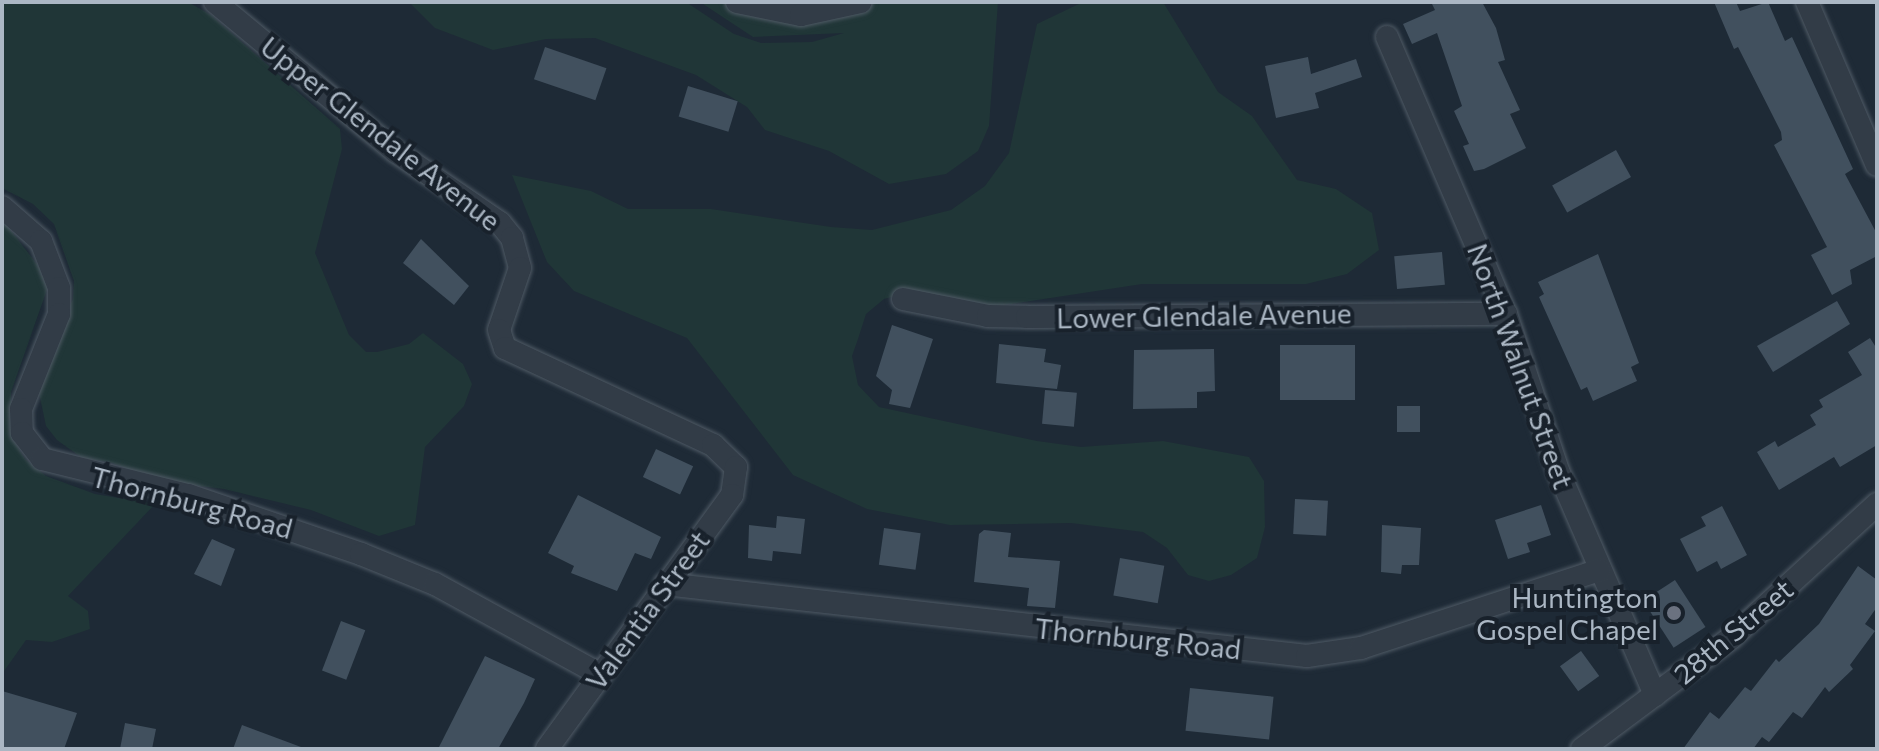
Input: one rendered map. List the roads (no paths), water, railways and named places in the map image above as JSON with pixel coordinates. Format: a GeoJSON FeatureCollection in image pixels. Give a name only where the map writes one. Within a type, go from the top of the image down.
{"type":"FeatureCollection","features":[{"type":"Feature","properties":{"kind":"street","name":"Upper Glendale Avenue"},"geometry":{"type":"LineString","coordinates":[[215,2],[395,151],[500,223],[512,238],[520,268],[499,330],[505,348],[713,445],[736,467]]}},
{"type":"Feature","properties":{"kind":"street"},"geometry":{"type":"LineString","coordinates":[[737,2],[801,15],[861,2]]}},
{"type":"Feature","properties":{"kind":"street"},"geometry":{"type":"LineString","coordinates":[[1807,2],[1877,165]]}},
{"type":"Feature","properties":{"kind":"street","name":"North Walnut Street"},"geometry":{"type":"LineString","coordinates":[[1387,37],[1506,314],[1559,473],[1655,695]]}},
{"type":"Feature","properties":{"kind":"street","name":"Thornburg Road"},"geometry":{"type":"LineString","coordinates":[[2,207],[41,241],[59,288],[59,314],[21,409],[22,433],[42,459],[188,495],[361,554],[435,584],[601,675]]}},
{"type":"Feature","properties":{"kind":"street","name":"Lower Glendale Avenue"},"geometry":{"type":"LineString","coordinates":[[903,299],[1027,317],[1506,314]]}},
{"type":"Feature","properties":{"kind":"street","name":"Valentia Street"},"geometry":{"type":"LineString","coordinates":[[547,749],[732,495],[736,467]]}},
{"type":"Feature","properties":{"kind":"street","name":"28th Street"},"geometry":{"type":"LineString","coordinates":[[1582,749],[1732,637],[1877,504]]}},
{"type":"Feature","properties":{"kind":"street","name":"Thornburg Road"},"geometry":{"type":"LineString","coordinates":[[665,584],[1307,656],[1361,648],[1600,570]]}},
{"type":"Feature","properties":{"kind":"place","name":"Huntington Gospel Chapel"},"geometry":{"type":"Point","coordinates":[1674,613]}}]}
